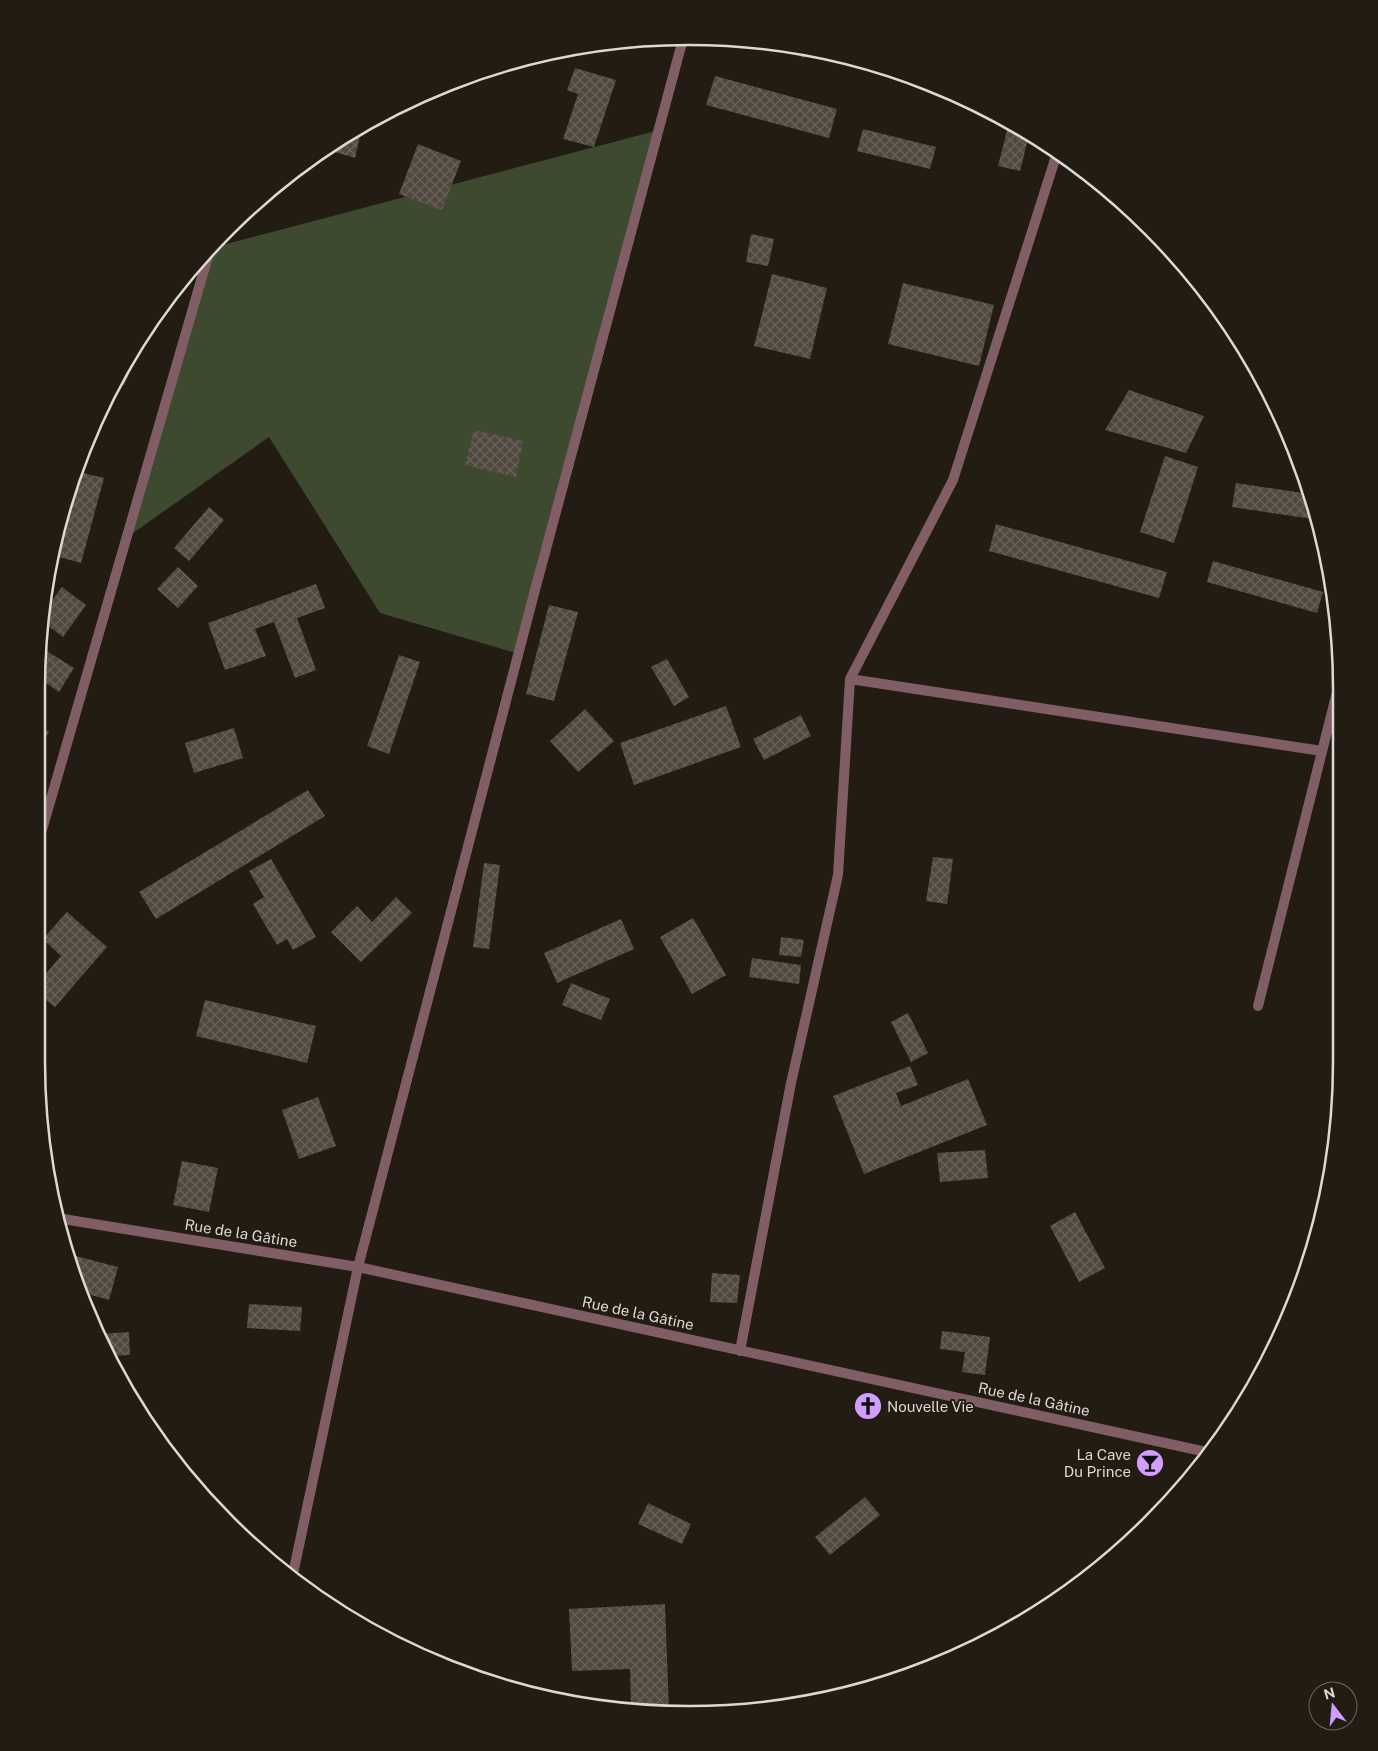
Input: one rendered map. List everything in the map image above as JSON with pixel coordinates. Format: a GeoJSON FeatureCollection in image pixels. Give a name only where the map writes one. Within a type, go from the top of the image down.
{"type":"FeatureCollection","features":[{"type":"Feature","properties":{"kind":"street"},"geometry":{"type":"LineString","coordinates":[[294,1570],[358,1267],[535,590],[681,45]]}},
{"type":"Feature","properties":{"kind":"street"},"geometry":{"type":"LineString","coordinates":[[740,1351],[791,1083],[838,875],[850,678],[953,480],[1055,160]]}},
{"type":"Feature","properties":{"kind":"street"},"geometry":{"type":"LineString","coordinates":[[45,819],[206,263]]}},
{"type":"Feature","properties":{"kind":"street"},"geometry":{"type":"LineString","coordinates":[[850,678],[1322,751]]}},
{"type":"Feature","properties":{"kind":"street"},"geometry":{"type":"LineString","coordinates":[[1258,1006],[1333,708]]}},
{"type":"Feature","properties":{"kind":"street","name":"Rue de la Gâtine"},"geometry":{"type":"LineString","coordinates":[[65,1219],[358,1267],[1202,1451]]}},
{"type":"Feature","properties":{"kind":"green space"},"geometry":{"type":"Polygon","coordinates":[[[659,130],[519,654],[380,613],[269,437],[126,538],[207,262],[224,245],[659,130]]]}},
{"type":"Feature","properties":{"kind":"building"},"geometry":{"type":"Polygon","coordinates":[[[575,68],[616,80],[594,147],[563,139],[578,94],[567,90],[575,68]]]}},
{"type":"Feature","properties":{"kind":"building"},"geometry":{"type":"Polygon","coordinates":[[[715,76],[837,109],[829,138],[706,105],[715,76]]]}},
{"type":"Feature","properties":{"kind":"building"},"geometry":{"type":"Polygon","coordinates":[[[863,129],[936,147],[930,169],[857,151],[863,129]]]}},
{"type":"Feature","properties":{"kind":"building"},"geometry":{"type":"Polygon","coordinates":[[[1007,129],[1027,141],[1020,171],[998,166],[1007,129]]]}},
{"type":"Feature","properties":{"kind":"building"},"geometry":{"type":"Polygon","coordinates":[[[360,135],[355,158],[334,152],[360,135]]]}},
{"type":"Feature","properties":{"kind":"building"},"geometry":{"type":"Polygon","coordinates":[[[418,144],[461,161],[442,210],[399,194],[418,144]]]}},
{"type":"Feature","properties":{"kind":"building"},"geometry":{"type":"Polygon","coordinates":[[[751,234],[774,239],[768,266],[746,262],[751,234]]]}},
{"type":"Feature","properties":{"kind":"building"},"geometry":{"type":"Polygon","coordinates":[[[772,274],[827,288],[810,359],[754,346],[772,274]]]}},
{"type":"Feature","properties":{"kind":"building"},"geometry":{"type":"Polygon","coordinates":[[[903,283],[994,305],[979,366],[888,344],[903,283]]]}},
{"type":"Feature","properties":{"kind":"building"},"geometry":{"type":"Polygon","coordinates":[[[131,367],[132,368],[124,385],[122,384],[131,367]]]}},
{"type":"Feature","properties":{"kind":"building"},"geometry":{"type":"Polygon","coordinates":[[[1129,390],[1204,416],[1186,453],[1105,430],[1129,390]]]}},
{"type":"Feature","properties":{"kind":"building"},"geometry":{"type":"Polygon","coordinates":[[[474,430],[523,441],[516,477],[465,465],[474,430]]]}},
{"type":"Feature","properties":{"kind":"building"},"geometry":{"type":"Polygon","coordinates":[[[1165,456],[1198,467],[1174,543],[1140,532],[1165,456]]]}},
{"type":"Feature","properties":{"kind":"building"},"geometry":{"type":"Polygon","coordinates":[[[83,473],[104,478],[81,563],[59,557],[83,473]]]}},
{"type":"Feature","properties":{"kind":"building"},"geometry":{"type":"Polygon","coordinates":[[[1236,483],[1302,493],[1310,519],[1232,507],[1236,483]]]}},
{"type":"Feature","properties":{"kind":"building"},"geometry":{"type":"Polygon","coordinates":[[[209,507],[224,520],[189,561],[174,548],[209,507]]]}},
{"type":"Feature","properties":{"kind":"building"},"geometry":{"type":"Polygon","coordinates":[[[996,524],[1167,572],[1159,598],[989,551],[996,524]]]}},
{"type":"Feature","properties":{"kind":"building"},"geometry":{"type":"Polygon","coordinates":[[[1213,561],[1323,592],[1317,613],[1207,582],[1213,561]]]}},
{"type":"Feature","properties":{"kind":"building"},"geometry":{"type":"Polygon","coordinates":[[[178,567],[198,586],[178,608],[157,589],[178,567]]]}},
{"type":"Feature","properties":{"kind":"building"},"geometry":{"type":"Polygon","coordinates":[[[316,584],[325,608],[297,618],[316,670],[295,678],[274,622],[255,629],[266,656],[225,670],[208,623],[316,584]]]}},
{"type":"Feature","properties":{"kind":"building"},"geometry":{"type":"Polygon","coordinates":[[[62,587],[86,605],[63,637],[48,626],[52,601],[62,587]]]}},
{"type":"Feature","properties":{"kind":"building"},"geometry":{"type":"Polygon","coordinates":[[[549,605],[578,612],[554,701],[526,694],[549,605]]]}},
{"type":"Feature","properties":{"kind":"building"},"geometry":{"type":"Polygon","coordinates":[[[46,651],[74,668],[59,692],[46,683],[45,684],[46,651]]]}},
{"type":"Feature","properties":{"kind":"building"},"geometry":{"type":"Polygon","coordinates":[[[399,655],[420,662],[389,754],[367,746],[399,655]]]}},
{"type":"Feature","properties":{"kind":"building"},"geometry":{"type":"Polygon","coordinates":[[[667,659],[689,697],[674,706],[651,667],[667,659]]]}},
{"type":"Feature","properties":{"kind":"building"},"geometry":{"type":"Polygon","coordinates":[[[726,706],[741,747],[634,785],[620,743],[726,706]]]}},
{"type":"Feature","properties":{"kind":"building"},"geometry":{"type":"Polygon","coordinates":[[[585,709],[614,741],[578,772],[550,741],[585,709]]]}},
{"type":"Feature","properties":{"kind":"building"},"geometry":{"type":"Polygon","coordinates":[[[801,715],[811,736],[764,760],[753,739],[801,715]]]}},
{"type":"Feature","properties":{"kind":"building"},"geometry":{"type":"Polygon","coordinates":[[[234,728],[243,758],[194,773],[185,743],[234,728]]]}},
{"type":"Feature","properties":{"kind":"building"},"geometry":{"type":"Polygon","coordinates":[[[45,730],[49,732],[45,738],[45,730]]]}},
{"type":"Feature","properties":{"kind":"building"},"geometry":{"type":"Polygon","coordinates":[[[308,790],[325,816],[156,919],[139,892],[308,790]]]}},
{"type":"Feature","properties":{"kind":"building"},"geometry":{"type":"Polygon","coordinates":[[[933,857],[953,859],[947,904],[926,901],[933,857]]]}},
{"type":"Feature","properties":{"kind":"building"},"geometry":{"type":"Polygon","coordinates":[[[271,859],[316,937],[293,950],[287,939],[277,945],[253,904],[264,897],[249,871],[271,859]]]}},
{"type":"Feature","properties":{"kind":"building"},"geometry":{"type":"Polygon","coordinates":[[[484,863],[500,865],[489,949],[473,947],[484,863]]]}},
{"type":"Feature","properties":{"kind":"building"},"geometry":{"type":"Polygon","coordinates":[[[396,897],[412,913],[361,962],[331,932],[357,906],[372,922],[396,897]]]}},
{"type":"Feature","properties":{"kind":"building"},"geometry":{"type":"Polygon","coordinates":[[[67,912],[107,947],[55,1007],[45,999],[45,975],[61,956],[45,941],[45,937],[67,912]]]}},
{"type":"Feature","properties":{"kind":"building"},"geometry":{"type":"Polygon","coordinates":[[[693,918],[726,975],[692,994],[660,937],[693,918]]]}},
{"type":"Feature","properties":{"kind":"building"},"geometry":{"type":"Polygon","coordinates":[[[621,919],[634,949],[557,983],[544,953],[621,919]]]}},
{"type":"Feature","properties":{"kind":"building"},"geometry":{"type":"Polygon","coordinates":[[[781,937],[804,940],[801,957],[779,955],[781,937]]]}},
{"type":"Feature","properties":{"kind":"building"},"geometry":{"type":"Polygon","coordinates":[[[752,958],[801,965],[799,984],[749,977],[752,958]]]}},
{"type":"Feature","properties":{"kind":"building"},"geometry":{"type":"Polygon","coordinates":[[[571,983],[610,999],[601,1020],[562,1005],[571,983]]]}},
{"type":"Feature","properties":{"kind":"building"},"geometry":{"type":"Polygon","coordinates":[[[205,1000],[316,1026],[307,1063],[196,1036],[205,1000]]]}},
{"type":"Feature","properties":{"kind":"building"},"geometry":{"type":"Polygon","coordinates":[[[908,1013],[928,1053],[911,1062],[891,1022],[908,1013]]]}},
{"type":"Feature","properties":{"kind":"building"},"geometry":{"type":"Polygon","coordinates":[[[910,1066],[918,1085],[896,1093],[901,1106],[968,1079],[987,1125],[864,1174],[833,1096],[910,1066]]]}},
{"type":"Feature","properties":{"kind":"building"},"geometry":{"type":"Polygon","coordinates":[[[318,1097],[336,1146],[299,1159],[282,1110],[318,1097]]]}},
{"type":"Feature","properties":{"kind":"building"},"geometry":{"type":"Polygon","coordinates":[[[985,1150],[988,1178],[940,1182],[937,1153],[985,1150]]]}},
{"type":"Feature","properties":{"kind":"building"},"geometry":{"type":"Polygon","coordinates":[[[182,1161],[218,1168],[209,1212],[173,1205],[182,1161]]]}},
{"type":"Feature","properties":{"kind":"building"},"geometry":{"type":"Polygon","coordinates":[[[1075,1212],[1105,1268],[1079,1282],[1050,1226],[1075,1212]]]}},
{"type":"Feature","properties":{"kind":"building"},"geometry":{"type":"Polygon","coordinates":[[[75,1256],[118,1267],[109,1300],[89,1294],[75,1256]]]}},
{"type":"Feature","properties":{"kind":"building"},"geometry":{"type":"Polygon","coordinates":[[[712,1273],[740,1275],[737,1303],[710,1302],[712,1273]]]}},
{"type":"Feature","properties":{"kind":"building"},"geometry":{"type":"Polygon","coordinates":[[[249,1304],[302,1307],[300,1331],[247,1328],[249,1304]]]}},
{"type":"Feature","properties":{"kind":"building"},"geometry":{"type":"Polygon","coordinates":[[[942,1331],[990,1337],[985,1375],[962,1372],[965,1352],[940,1349],[942,1331]]]}},
{"type":"Feature","properties":{"kind":"building"},"geometry":{"type":"Polygon","coordinates":[[[129,1332],[130,1355],[116,1356],[105,1334],[129,1332]]]}},
{"type":"Feature","properties":{"kind":"building"},"geometry":{"type":"Polygon","coordinates":[[[865,1497],[880,1515],[830,1555],[815,1537],[865,1497]]]}},
{"type":"Feature","properties":{"kind":"building"},"geometry":{"type":"Polygon","coordinates":[[[648,1503],[691,1524],[682,1544],[638,1524],[648,1503]]]}},
{"type":"Feature","properties":{"kind":"building"},"geometry":{"type":"Polygon","coordinates":[[[665,1604],[669,1706],[631,1703],[630,1669],[572,1671],[569,1609],[665,1604]]]}},
{"type":"Feature","properties":{"kind":"place","name":"Nouvelle Vie"},"geometry":{"type":"Point","coordinates":[868,1406]}},
{"type":"Feature","properties":{"kind":"place","name":"La Cave Du Prince"},"geometry":{"type":"Point","coordinates":[1150,1463]}}]}
